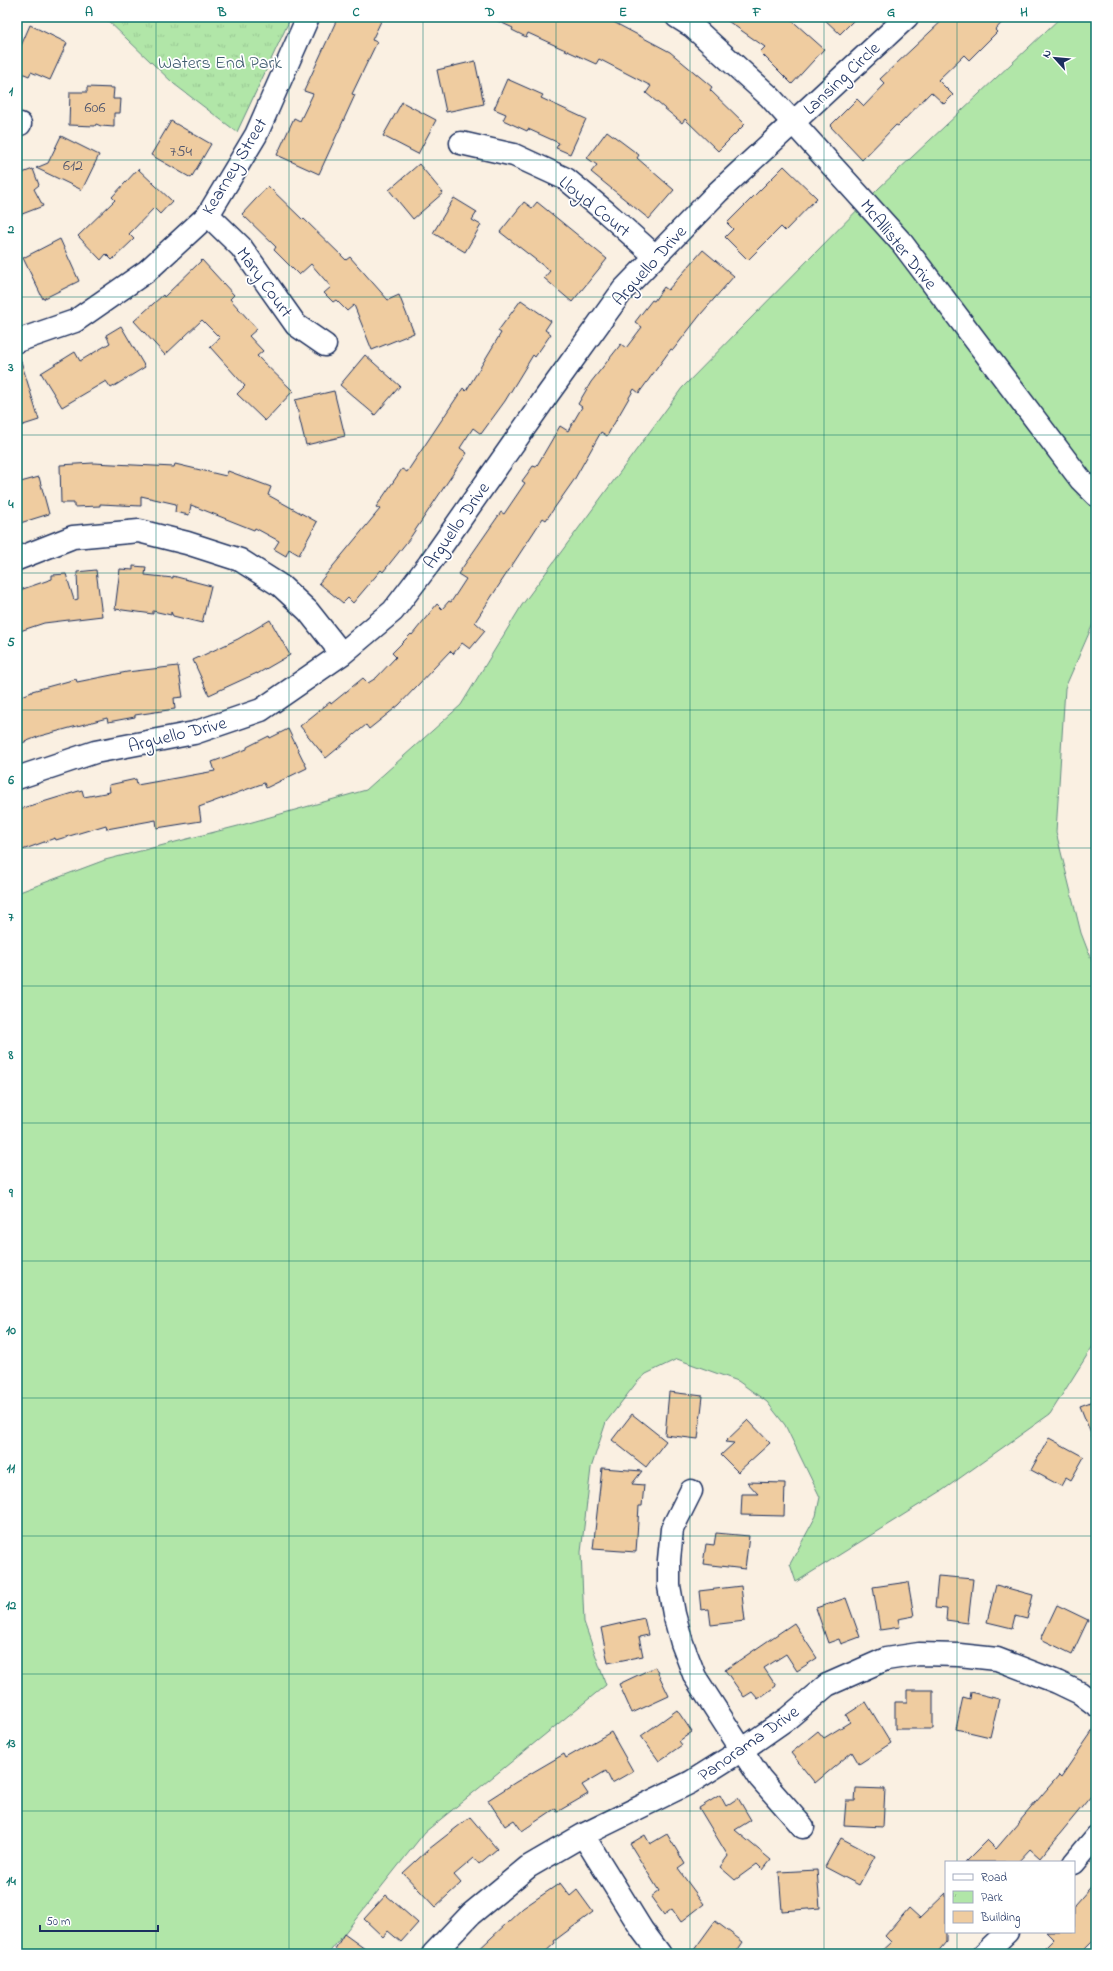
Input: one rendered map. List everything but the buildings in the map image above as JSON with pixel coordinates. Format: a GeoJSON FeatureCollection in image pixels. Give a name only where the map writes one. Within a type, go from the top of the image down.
{"type":"FeatureCollection","features":[{"type":"Feature","properties":{"kind":"street","name":"Kearney Street"},"geometry":{"type":"LineString","coordinates":[[17,341],[74,322],[147,271],[208,215],[256,135],[308,17]]}},
{"type":"Feature","properties":{"kind":"street","name":"McAllister Drive"},"geometry":{"type":"LineString","coordinates":[[677,17],[693,27],[770,97],[816,146],[902,243],[1081,480],[1096,495]]}},
{"type":"Feature","properties":{"kind":"street","name":"Lansing Circle"},"geometry":{"type":"LineString","coordinates":[[793,123],[907,17]]}},
{"type":"Feature","properties":{"kind":"street","name":"Arguello Drive"},"geometry":{"type":"LineString","coordinates":[[17,778],[95,752],[194,733],[261,710],[342,654],[397,605],[429,564],[623,290],[718,192],[793,123]]}},
{"type":"Feature","properties":{"kind":"street","name":"Lloyd Court"},"geometry":{"type":"LineString","coordinates":[[460,142],[514,155],[566,179],[606,212],[655,256]]}},
{"type":"Feature","properties":{"kind":"street","name":"Mary Court"},"geometry":{"type":"LineString","coordinates":[[208,215],[241,247],[296,325],[325,345]]}},
{"type":"Feature","properties":{"kind":"street"},"geometry":{"type":"LineString","coordinates":[[17,559],[73,538],[139,531],[187,543],[240,560],[281,586],[308,611],[342,654]]}},
{"type":"Feature","properties":{"kind":"street"},"geometry":{"type":"LineString","coordinates":[[691,1491],[672,1529],[669,1560],[669,1586],[674,1614],[695,1677],[760,1778],[803,1827]]}},
{"type":"Feature","properties":{"kind":"street","name":"Panorama Drive"},"geometry":{"type":"LineString","coordinates":[[433,1954],[471,1914],[528,1867],[583,1836],[691,1782],[742,1750],[788,1718],[827,1685],[886,1659],[919,1654],[959,1655],[997,1660],[1057,1682],[1080,1694],[1096,1705]]}},
{"type":"Feature","properties":{"kind":"street"},"geometry":{"type":"LineString","coordinates":[[583,1836],[642,1930],[660,1954]]}},
{"type":"Feature","properties":{"kind":"street"},"geometry":{"type":"LineString","coordinates":[[1075,1862],[1096,1837]]}},
{"type":"Feature","properties":{"kind":"street"},"geometry":{"type":"LineString","coordinates":[[984,1954],[1006,1933]]}},
{"type":"Feature","properties":{"kind":"green space","name":"Waters End Park"},"geometry":{"type":"Polygon","coordinates":[[[104,17],[291,17],[237,132],[174,84],[104,17]]]}},
{"type":"Feature","properties":{"kind":"green space"},"geometry":{"type":"Polygon","coordinates":[[[1061,17],[1096,17],[1096,617],[1065,688],[1056,832],[1081,933],[1096,972],[1096,1341],[1050,1414],[943,1490],[796,1582],[790,1564],[816,1516],[820,1497],[785,1425],[767,1402],[738,1381],[677,1359],[646,1374],[637,1382],[606,1422],[591,1468],[581,1552],[584,1622],[606,1685],[425,1832],[328,1954],[17,1954],[17,893],[105,860],[238,826],[366,790],[461,705],[522,605],[682,388],[879,188],[1061,17]]]}}]}
